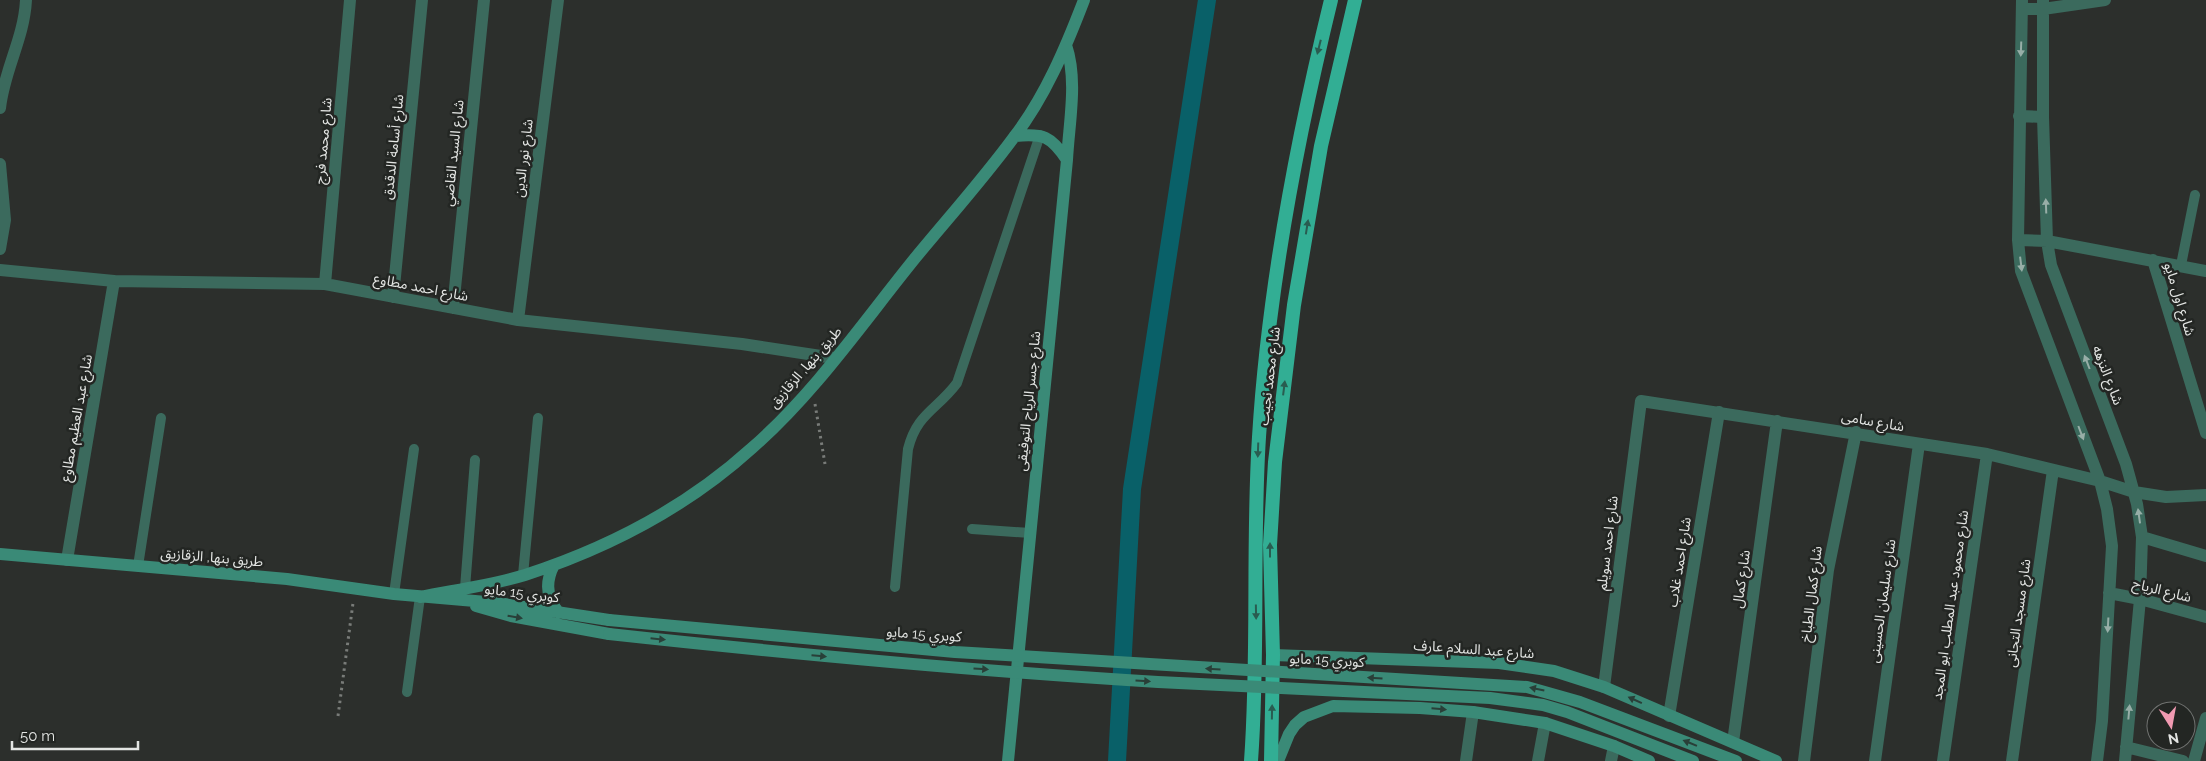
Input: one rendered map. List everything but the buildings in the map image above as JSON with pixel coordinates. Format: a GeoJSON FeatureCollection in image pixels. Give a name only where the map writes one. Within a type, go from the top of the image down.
{"type":"FeatureCollection","features":[{"type":"Feature","properties":{"kind":"highway","name":"شارع محمد نجيب"},"geometry":{"type":"LineString","coordinates":[[1251,761],[1256,653],[1255,533],[1258,436],[1278,262],[1301,134],[1331,0]]}},
{"type":"Feature","properties":{"kind":"highway","name":"شارع محمد نجيب"},"geometry":{"type":"LineString","coordinates":[[1271,761],[1273,655],[1270,572],[1272,503],[1294,305],[1300,268],[1321,146],[1355,0]]}},
{"type":"Feature","properties":{"kind":"highway"},"geometry":{"type":"LineString","coordinates":[[1278,262],[1284,269],[1300,268]]}},
{"type":"Feature","properties":{"kind":"highway"},"geometry":{"type":"LineString","coordinates":[[1272,304],[1280,300],[1294,305]]}},
{"type":"Feature","properties":{"kind":"main road","name":"طريق بنها, الزقازيق"},"geometry":{"type":"LineString","coordinates":[[420,596],[523,575],[622,536],[690,498],[754,447],[812,386],[1016,136],[1066,45],[1084,0]]}},
{"type":"Feature","properties":{"kind":"main road","name":"شارع جسر الرياح التوفيقى"},"geometry":{"type":"LineString","coordinates":[[1008,761],[1067,160],[1072,81],[1071,59],[1066,45]]}},
{"type":"Feature","properties":{"kind":"main road"},"geometry":{"type":"LineString","coordinates":[[1016,136],[1040,135],[1050,139],[1067,160]]}},
{"type":"Feature","properties":{"kind":"main road","name":"طريق بنها, الزقازيق"},"geometry":{"type":"LineString","coordinates":[[0,554],[288,579],[394,594],[469,602]]}},
{"type":"Feature","properties":{"kind":"main road"},"geometry":{"type":"LineString","coordinates":[[554,564],[550,572],[548,589],[553,606],[559,613]]}},
{"type":"Feature","properties":{"kind":"main road","name":"كوبري 15 مايو"},"geometry":{"type":"LineString","coordinates":[[469,602],[498,603],[609,620],[832,642],[985,654],[1527,687],[1580,702],[1736,761]]}},
{"type":"Feature","properties":{"kind":"main road","name":"كوبري 15 مايو"},"geometry":{"type":"LineString","coordinates":[[469,602],[482,609],[511,616],[609,634],[777,652],[922,665],[1158,682],[1490,698],[1543,705],[1567,712],[1693,761]]}},
{"type":"Feature","properties":{"kind":"main road","name":"شارع عبد السلام عارف"},"geometry":{"type":"LineString","coordinates":[[1273,655],[1499,663],[1554,671],[1604,686],[1669,716],[1776,761]]}},
{"type":"Feature","properties":{"kind":"main road"},"geometry":{"type":"LineString","coordinates":[[1278,761],[1289,734],[1295,725],[1304,717],[1333,706],[1420,708],[1473,712],[1546,723],[1614,746],[1649,761]]}},
{"type":"Feature","properties":{"kind":"street"},"geometry":{"type":"LineString","coordinates":[[0,108],[2,95],[25,20],[26,0]]}},
{"type":"Feature","properties":{"kind":"street","name":"شارع محمد فرج"},"geometry":{"type":"LineString","coordinates":[[325,284],[350,0]]}},
{"type":"Feature","properties":{"kind":"street","name":"شارع أسامة الدقدق"},"geometry":{"type":"LineString","coordinates":[[393,297],[422,0]]}},
{"type":"Feature","properties":{"kind":"street","name":"شارع السيد القاضي"},"geometry":{"type":"LineString","coordinates":[[453,308],[484,0]]}},
{"type":"Feature","properties":{"kind":"street","name":"شارع نور الدين"},"geometry":{"type":"LineString","coordinates":[[518,320],[558,0]]}},
{"type":"Feature","properties":{"kind":"street"},"geometry":{"type":"LineString","coordinates":[[2097,761],[2102,721],[2112,546],[2107,509],[2100,481],[2030,298],[2022,271],[2018,240],[2019,116],[2022,4],[2105,0]]}},
{"type":"Feature","properties":{"kind":"street","name":"شارع النزهه"},"geometry":{"type":"LineString","coordinates":[[2043,4],[2043,117],[2047,241],[2059,289],[2126,464],[2134,492],[2142,537],[2140,599],[2125,761]]}},
{"type":"Feature","properties":{"kind":"street"},"geometry":{"type":"LineString","coordinates":[[2019,116],[2043,117]]}},
{"type":"Feature","properties":{"kind":"street"},"geometry":{"type":"LineString","coordinates":[[0,164],[5,220],[0,249]]}},
{"type":"Feature","properties":{"kind":"street"},"geometry":{"type":"LineString","coordinates":[[2018,240],[2047,241],[2206,270]]}},
{"type":"Feature","properties":{"kind":"street","name":"شارع اول مايو"},"geometry":{"type":"LineString","coordinates":[[2153,260],[2204,417],[2206,433]]}},
{"type":"Feature","properties":{"kind":"street","name":"شارع احمد مطاوع"},"geometry":{"type":"LineString","coordinates":[[0,270],[114,281],[325,284],[518,320],[742,344],[834,358]]}},
{"type":"Feature","properties":{"kind":"street","name":"شارع عبد العظيم مطاوع"},"geometry":{"type":"LineString","coordinates":[[67,560],[114,281]]}},
{"type":"Feature","properties":{"kind":"street","name":"شارع سامى"},"geometry":{"type":"LineString","coordinates":[[1639,402],[1644,401],[1856,432],[1987,454],[2100,481],[2134,492],[2166,496],[2206,495]]}},
{"type":"Feature","properties":{"kind":"street","name":"شارع احمد سويلم"},"geometry":{"type":"LineString","coordinates":[[1604,686],[1639,402]]}},
{"type":"Feature","properties":{"kind":"street","name":"شارع احمد غلاب"},"geometry":{"type":"LineString","coordinates":[[1669,716],[1719,412]]}},
{"type":"Feature","properties":{"kind":"street","name":"شارع كمال"},"geometry":{"type":"LineString","coordinates":[[1733,742],[1777,421]]}},
{"type":"Feature","properties":{"kind":"street","name":"شارع كمال الطباخ"},"geometry":{"type":"LineString","coordinates":[[1804,761],[1828,570],[1856,432]]}},
{"type":"Feature","properties":{"kind":"street","name":"شارع سليمان الحسينى"},"geometry":{"type":"LineString","coordinates":[[1875,761],[1919,444]]}},
{"type":"Feature","properties":{"kind":"street","name":"شارع محمود عبد المطلب ابو المجد"},"geometry":{"type":"LineString","coordinates":[[1943,761],[1987,454]]}},
{"type":"Feature","properties":{"kind":"street","name":"شارع مسجد التجانى"},"geometry":{"type":"LineString","coordinates":[[2012,761],[2053,470]]}},
{"type":"Feature","properties":{"kind":"street"},"geometry":{"type":"LineString","coordinates":[[2142,537],[2206,556]]}},
{"type":"Feature","properties":{"kind":"street","name":"شارع الرياح"},"geometry":{"type":"LineString","coordinates":[[2109,593],[2140,599],[2206,617]]}},
{"type":"Feature","properties":{"kind":"street"},"geometry":{"type":"LineString","coordinates":[[1466,761],[1473,712]]}},
{"type":"Feature","properties":{"kind":"street"},"geometry":{"type":"LineString","coordinates":[[2194,761],[2206,718]]}},
{"type":"Feature","properties":{"kind":"street"},"geometry":{"type":"LineString","coordinates":[[1538,761],[1546,723]]}},
{"type":"Feature","properties":{"kind":"street"},"geometry":{"type":"LineString","coordinates":[[1611,761],[1614,746]]}},
{"type":"Feature","properties":{"kind":"street"},"geometry":{"type":"LineString","coordinates":[[2126,747],[2183,761]]}},
{"type":"Feature","properties":{"kind":"lane"},"geometry":{"type":"LineString","coordinates":[[895,588],[908,449],[912,433],[920,419],[946,397],[957,383],[1040,135]]}},
{"type":"Feature","properties":{"kind":"lane"},"geometry":{"type":"LineString","coordinates":[[2181,265],[2195,195]]}},
{"type":"Feature","properties":{"kind":"lane"},"geometry":{"type":"LineString","coordinates":[[138,566],[161,418]]}},
{"type":"Feature","properties":{"kind":"lane"},"geometry":{"type":"LineString","coordinates":[[523,575],[538,418]]}},
{"type":"Feature","properties":{"kind":"lane"},"geometry":{"type":"LineString","coordinates":[[394,594],[414,449]]}},
{"type":"Feature","properties":{"kind":"lane"},"geometry":{"type":"LineString","coordinates":[[465,588],[476,460]]}},
{"type":"Feature","properties":{"kind":"lane"},"geometry":{"type":"LineString","coordinates":[[972,529],[1030,533]]}},
{"type":"Feature","properties":{"kind":"lane"},"geometry":{"type":"LineString","coordinates":[[407,692],[420,596]]}},
{"type":"Feature","properties":{"kind":"path"},"geometry":{"type":"LineString","coordinates":[[812,386],[825,464]]}},
{"type":"Feature","properties":{"kind":"path"},"geometry":{"type":"LineString","coordinates":[[338,716],[355,589]]}},
{"type":"Feature","properties":{"kind":"waterway"},"geometry":{"type":"LineString","coordinates":[[1117,761],[1132,489],[1207,0]]}}]}
